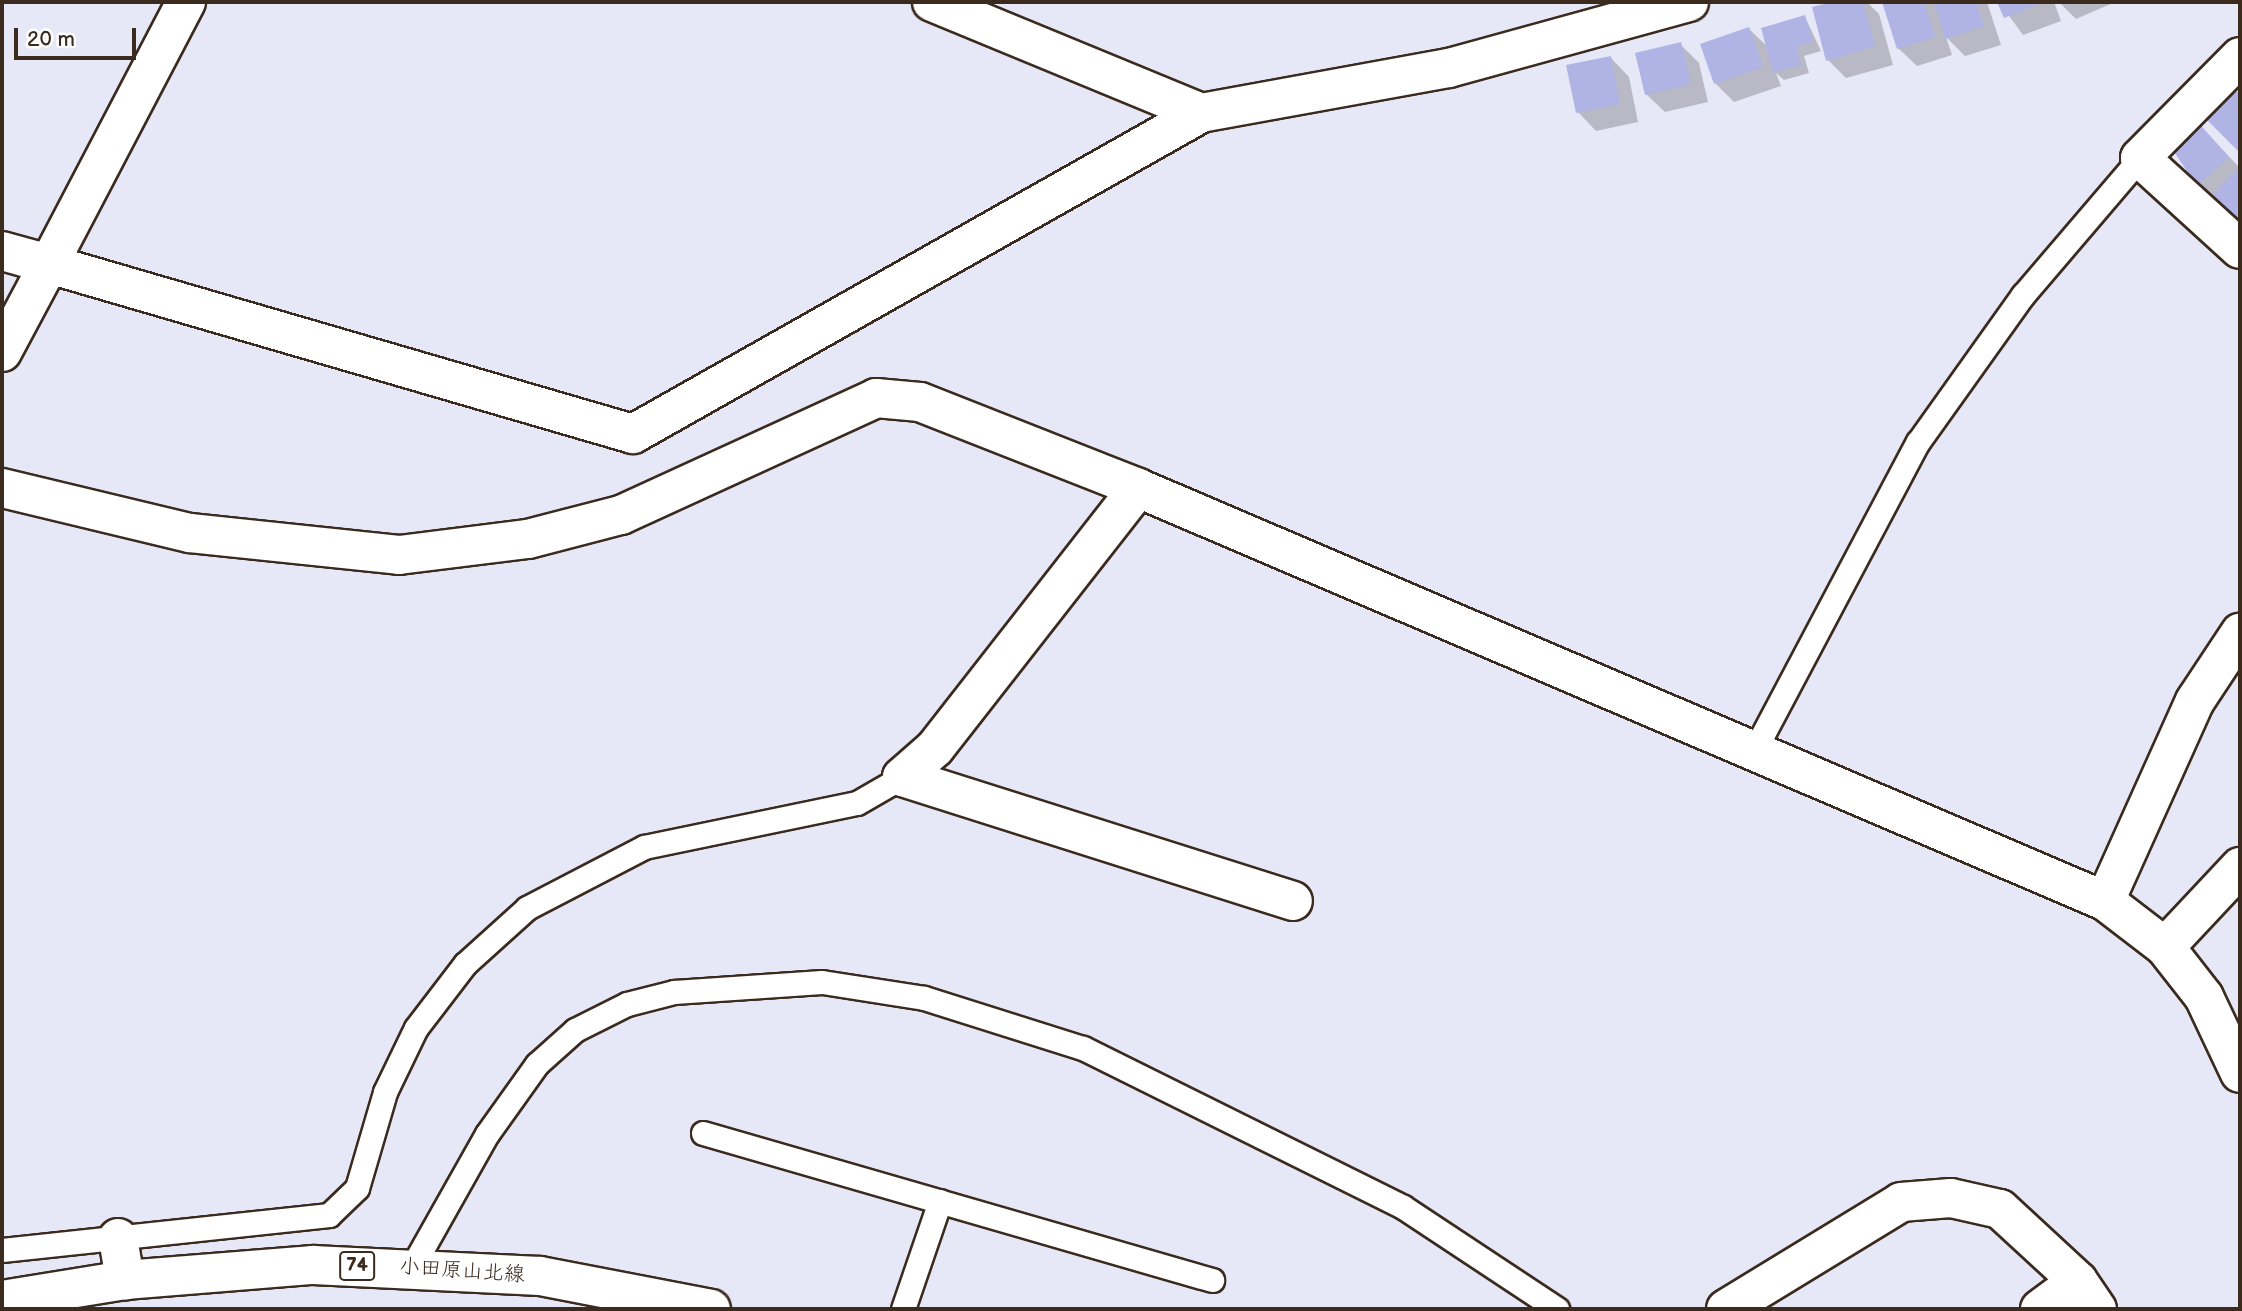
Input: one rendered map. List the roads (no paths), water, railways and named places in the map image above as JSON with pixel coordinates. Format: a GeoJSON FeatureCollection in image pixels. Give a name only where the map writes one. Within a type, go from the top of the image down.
{"type":"FeatureCollection","features":[{"type":"Feature","properties":{"kind":"street"},"geometry":{"type":"LineString","coordinates":[[2,352],[186,2]]}},
{"type":"Feature","properties":{"kind":"street"},"geometry":{"type":"LineString","coordinates":[[932,2],[1201,113]]}},
{"type":"Feature","properties":{"kind":"street"},"geometry":{"type":"LineString","coordinates":[[2,251],[633,434],[1201,113],[1449,68],[1625,12],[1689,2]]}},
{"type":"Feature","properties":{"kind":"street"},"geometry":{"type":"LineString","coordinates":[[2240,57],[2140,158],[2240,249]]}},
{"type":"Feature","properties":{"kind":"street"},"geometry":{"type":"LineString","coordinates":[[2,488],[190,533],[399,555],[528,539],[621,515],[876,398],[920,402],[1138,488],[1753,753],[2105,901],[2165,947],[2204,997],[2240,1073]]}},
{"type":"Feature","properties":{"kind":"street"},"geometry":{"type":"LineString","coordinates":[[902,777],[935,748],[1138,488]]}},
{"type":"Feature","properties":{"kind":"street"},"geometry":{"type":"LineString","coordinates":[[2105,901],[2196,701],[2240,633]]}},
{"type":"Feature","properties":{"kind":"street"},"geometry":{"type":"LineString","coordinates":[[902,777],[1293,901]]}},
{"type":"Feature","properties":{"kind":"street"},"geometry":{"type":"LineString","coordinates":[[2165,947],[2240,867]]}},
{"type":"Feature","properties":{"kind":"street"},"geometry":{"type":"LineString","coordinates":[[1726,1309],[1901,1202],[1938,1199],[2000,1209],[2088,1295],[2040,1309]]}},
{"type":"Feature","properties":{"kind":"street"},"geometry":{"type":"LineString","coordinates":[[118,1238],[125,1280]]}},
{"type":"Feature","properties":{"kind":"street","name":"小田原山北線"},"geometry":{"type":"LineString","coordinates":[[2,1300],[125,1280],[313,1265],[412,1267],[540,1276],[711,1309]]}},
{"type":"Feature","properties":{"kind":"lane"},"geometry":{"type":"LineString","coordinates":[[1753,753],[1918,442],[2023,295],[2140,158]]}},
{"type":"Feature","properties":{"kind":"lane"},"geometry":{"type":"LineString","coordinates":[[2,1250],[329,1215],[357,1188],[385,1092],[416,1028],[465,964],[527,908],[644,847],[857,803],[902,777]]}},
{"type":"Feature","properties":{"kind":"lane"},"geometry":{"type":"LineString","coordinates":[[412,1267],[487,1134],[537,1064],[575,1030],[627,1004],[674,992],[822,982],[925,998],[1083,1048],[1403,1207],[1557,1309]]}},
{"type":"Feature","properties":{"kind":"lane"},"geometry":{"type":"LineString","coordinates":[[703,1133],[1212,1280]]}},
{"type":"Feature","properties":{"kind":"lane"},"geometry":{"type":"LineString","coordinates":[[903,1309],[940,1202]]}}]}
